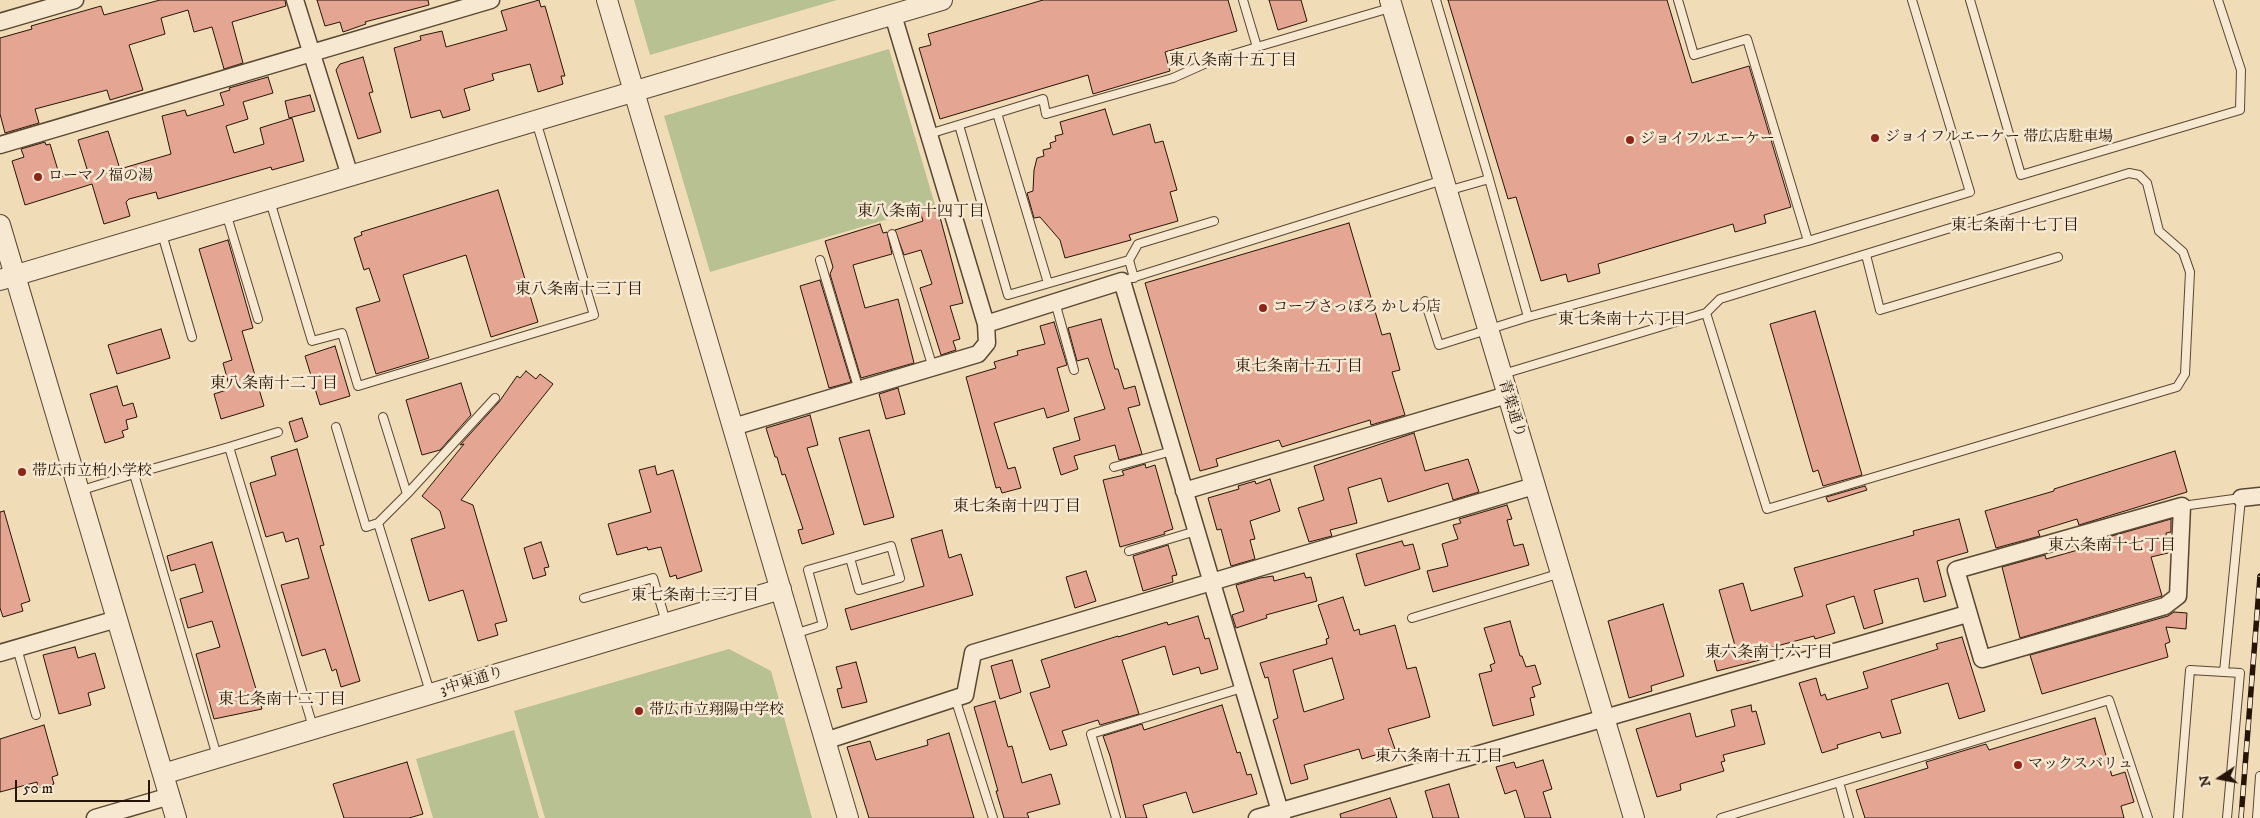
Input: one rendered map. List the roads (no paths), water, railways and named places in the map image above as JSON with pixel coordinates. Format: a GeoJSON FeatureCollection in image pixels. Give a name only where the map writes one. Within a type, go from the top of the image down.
{"type":"FeatureCollection","features":[{"type":"Feature","properties":{"kind":"street"},"geometry":{"type":"LineString","coordinates":[[0,22],[75,0]]}},
{"type":"Feature","properties":{"kind":"street"},"geometry":{"type":"LineString","coordinates":[[295,0],[350,176]]}},
{"type":"Feature","properties":{"kind":"street"},"geometry":{"type":"LineString","coordinates":[[0,145],[491,0]]}},
{"type":"Feature","properties":{"kind":"street"},"geometry":{"type":"LineString","coordinates":[[607,0],[848,818]]}},
{"type":"Feature","properties":{"kind":"street"},"geometry":{"type":"LineString","coordinates":[[8,278],[941,0]]}},
{"type":"Feature","properties":{"kind":"street","name":"青葉通り"},"geometry":{"type":"LineString","coordinates":[[1391,4],[1634,818]]}},
{"type":"Feature","properties":{"kind":"street"},"geometry":{"type":"LineString","coordinates":[[733,427],[978,354],[988,343],[986,324],[892,15]]}},
{"type":"Feature","properties":{"kind":"street"},"geometry":{"type":"LineString","coordinates":[[0,225],[8,278],[79,491],[176,818]]}},
{"type":"Feature","properties":{"kind":"street"},"geometry":{"type":"LineString","coordinates":[[986,324],[1128,280],[1172,451],[1281,815]]}},
{"type":"Feature","properties":{"kind":"street"},"geometry":{"type":"LineString","coordinates":[[1184,491],[1507,394]]}},
{"type":"Feature","properties":{"kind":"street"},"geometry":{"type":"LineString","coordinates":[[825,741],[965,695],[973,654],[1534,486]]}},
{"type":"Feature","properties":{"kind":"street"},"geometry":{"type":"LineString","coordinates":[[2241,498],[2260,496]]}},
{"type":"Feature","properties":{"kind":"street"},"geometry":{"type":"LineString","coordinates":[[2182,506],[2178,596],[2165,606],[1982,659],[1967,614],[1956,570],[2182,506]]}},
{"type":"Feature","properties":{"kind":"street","name":"3中東通り"},"geometry":{"type":"LineString","coordinates":[[163,774],[781,589]]}},
{"type":"Feature","properties":{"kind":"street"},"geometry":{"type":"LineString","coordinates":[[1257,818],[1281,815],[1605,716],[1967,614]]}},
{"type":"Feature","properties":{"kind":"street"},"geometry":{"type":"LineString","coordinates":[[0,653],[116,618]]}},
{"type":"Feature","properties":{"kind":"street"},"geometry":{"type":"LineString","coordinates":[[96,818],[170,796]]}},
{"type":"Feature","properties":{"kind":"lane"},"geometry":{"type":"LineString","coordinates":[[1243,0],[1257,47]]}},
{"type":"Feature","properties":{"kind":"lane"},"geometry":{"type":"LineString","coordinates":[[1436,0],[1528,317]]}},
{"type":"Feature","properties":{"kind":"lane"},"geometry":{"type":"LineString","coordinates":[[1678,0],[1694,55],[1747,38],[1808,241]]}},
{"type":"Feature","properties":{"kind":"lane"},"geometry":{"type":"LineString","coordinates":[[1425,301],[1439,345],[1528,317],[1808,241],[1970,192],[1912,0]]}},
{"type":"Feature","properties":{"kind":"lane"},"geometry":{"type":"LineString","coordinates":[[1970,0],[2021,175],[2240,110],[2241,70],[2218,0]]}},
{"type":"Feature","properties":{"kind":"lane"},"geometry":{"type":"LineString","coordinates":[[929,134],[1043,99],[1046,114],[1173,78],[1211,61],[1391,4]]}},
{"type":"Feature","properties":{"kind":"lane"},"geometry":{"type":"LineString","coordinates":[[997,113],[1048,283]]}},
{"type":"Feature","properties":{"kind":"lane"},"geometry":{"type":"LineString","coordinates":[[269,199],[312,341],[342,332],[358,386],[594,315],[536,121]]}},
{"type":"Feature","properties":{"kind":"lane"},"geometry":{"type":"LineString","coordinates":[[958,125],[1008,295],[1129,260]]}},
{"type":"Feature","properties":{"kind":"lane"},"geometry":{"type":"LineString","coordinates":[[1501,374],[1706,313],[1720,299],[2129,173],[2139,175],[2147,183],[2160,231],[2183,252],[2190,272],[2185,374],[2177,387],[1766,509],[1706,313]]}},
{"type":"Feature","properties":{"kind":"lane"},"geometry":{"type":"LineString","coordinates":[[1214,221],[1138,244],[1129,260],[1128,280],[1445,186],[1489,179]]}},
{"type":"Feature","properties":{"kind":"lane"},"geometry":{"type":"LineString","coordinates":[[226,212],[258,319]]}},
{"type":"Feature","properties":{"kind":"lane"},"geometry":{"type":"LineString","coordinates":[[161,232],[192,337]]}},
{"type":"Feature","properties":{"kind":"lane"},"geometry":{"type":"LineString","coordinates":[[892,234],[934,368]]}},
{"type":"Feature","properties":{"kind":"lane"},"geometry":{"type":"LineString","coordinates":[[1866,255],[1880,310],[2058,257]]}},
{"type":"Feature","properties":{"kind":"lane"},"geometry":{"type":"LineString","coordinates":[[820,260],[859,390]]}},
{"type":"Feature","properties":{"kind":"lane"},"geometry":{"type":"LineString","coordinates":[[1055,302],[1074,370]]}},
{"type":"Feature","properties":{"kind":"lane"},"geometry":{"type":"LineString","coordinates":[[336,427],[366,527],[378,523],[407,494],[494,398]]}},
{"type":"Feature","properties":{"kind":"lane"},"geometry":{"type":"LineString","coordinates":[[383,417],[407,494]]}},
{"type":"Feature","properties":{"kind":"lane"},"geometry":{"type":"LineString","coordinates":[[79,491],[278,432]]}},
{"type":"Feature","properties":{"kind":"lane"},"geometry":{"type":"LineString","coordinates":[[229,446],[314,729]]}},
{"type":"Feature","properties":{"kind":"lane"},"geometry":{"type":"LineString","coordinates":[[1114,467],[1172,451]]}},
{"type":"Feature","properties":{"kind":"lane"},"geometry":{"type":"LineString","coordinates":[[134,474],[218,758]]}},
{"type":"Feature","properties":{"kind":"lane"},"geometry":{"type":"LineString","coordinates":[[2182,506],[2241,498],[2224,672]]}},
{"type":"Feature","properties":{"kind":"lane"},"geometry":{"type":"LineString","coordinates":[[378,523],[430,694]]}},
{"type":"Feature","properties":{"kind":"lane"},"geometry":{"type":"LineString","coordinates":[[1130,551],[1196,531]]}},
{"type":"Feature","properties":{"kind":"lane"},"geometry":{"type":"LineString","coordinates":[[794,634],[823,625],[808,570],[891,546],[900,578],[859,590],[850,558]]}},
{"type":"Feature","properties":{"kind":"lane"},"geometry":{"type":"LineString","coordinates":[[1412,618],[1561,573]]}},
{"type":"Feature","properties":{"kind":"lane"},"geometry":{"type":"LineString","coordinates":[[584,598],[653,578],[666,624]]}},
{"type":"Feature","properties":{"kind":"lane"},"geometry":{"type":"LineString","coordinates":[[17,648],[36,715]]}},
{"type":"Feature","properties":{"kind":"lane"},"geometry":{"type":"LineString","coordinates":[[2178,818],[2190,670],[2240,673],[2226,818]]}},
{"type":"Feature","properties":{"kind":"lane"},"geometry":{"type":"LineString","coordinates":[[1116,818],[1091,734],[1242,688]]}},
{"type":"Feature","properties":{"kind":"lane"},"geometry":{"type":"LineString","coordinates":[[955,698],[993,818]]}},
{"type":"Feature","properties":{"kind":"lane"},"geometry":{"type":"LineString","coordinates":[[1721,818],[2109,700],[2148,818]]}},
{"type":"Feature","properties":{"kind":"lane"},"geometry":{"type":"LineString","coordinates":[[2257,818],[2260,776]]}},
{"type":"Feature","properties":{"kind":"lane"},"geometry":{"type":"LineString","coordinates":[[1838,782],[1848,818]]}},
{"type":"Feature","properties":{"kind":"railway"},"geometry":{"type":"LineString","coordinates":[[2241,818],[2260,576]]}},
{"type":"Feature","properties":{"kind":"place","name":"ジョイフルエーケー 帯広店駐車場"},"geometry":{"type":"Point","coordinates":[1875,138]}},
{"type":"Feature","properties":{"kind":"place","name":"ジョイフルエーケー"},"geometry":{"type":"Point","coordinates":[1630,140]}},
{"type":"Feature","properties":{"kind":"place","name":"ローマノ福の湯"},"geometry":{"type":"Point","coordinates":[38,177]}},
{"type":"Feature","properties":{"kind":"place","name":"コープさっぽろ かしわ店"},"geometry":{"type":"Point","coordinates":[1263,308]}},
{"type":"Feature","properties":{"kind":"place","name":"帯広市立柏小学校"},"geometry":{"type":"Point","coordinates":[22,472]}},
{"type":"Feature","properties":{"kind":"place","name":"帯広市立翔陽中学校"},"geometry":{"type":"Point","coordinates":[639,711]}},
{"type":"Feature","properties":{"kind":"place","name":"マックスバリュ"},"geometry":{"type":"Point","coordinates":[2018,765]}},
{"type":"Feature","properties":{"kind":"district","name":"東八条南十五丁目"},"geometry":{"type":"Point","coordinates":[1233,62]}},
{"type":"Feature","properties":{"kind":"district","name":"東八条南十四丁目"},"geometry":{"type":"Point","coordinates":[921,213]}},
{"type":"Feature","properties":{"kind":"district","name":"東七条南十七丁目"},"geometry":{"type":"Point","coordinates":[2015,227]}},
{"type":"Feature","properties":{"kind":"district","name":"東八条南十三丁目"},"geometry":{"type":"Point","coordinates":[579,291]}},
{"type":"Feature","properties":{"kind":"district","name":"東七条南十六丁目"},"geometry":{"type":"Point","coordinates":[1622,321]}},
{"type":"Feature","properties":{"kind":"district","name":"東七条南十五丁目"},"geometry":{"type":"Point","coordinates":[1299,368]}},
{"type":"Feature","properties":{"kind":"district","name":"東八条南十二丁目"},"geometry":{"type":"Point","coordinates":[274,385]}},
{"type":"Feature","properties":{"kind":"district","name":"東七条南十四丁目"},"geometry":{"type":"Point","coordinates":[1017,508]}},
{"type":"Feature","properties":{"kind":"district","name":"東六条南十七丁目"},"geometry":{"type":"Point","coordinates":[2112,547]}},
{"type":"Feature","properties":{"kind":"district","name":"東七条南十三丁目"},"geometry":{"type":"Point","coordinates":[695,597]}},
{"type":"Feature","properties":{"kind":"district","name":"東六条南十六丁目"},"geometry":{"type":"Point","coordinates":[1769,654]}},
{"type":"Feature","properties":{"kind":"district","name":"東七条南十二丁目"},"geometry":{"type":"Point","coordinates":[282,701]}},
{"type":"Feature","properties":{"kind":"district","name":"東六条南十五丁目"},"geometry":{"type":"Point","coordinates":[1439,758]}}]}
